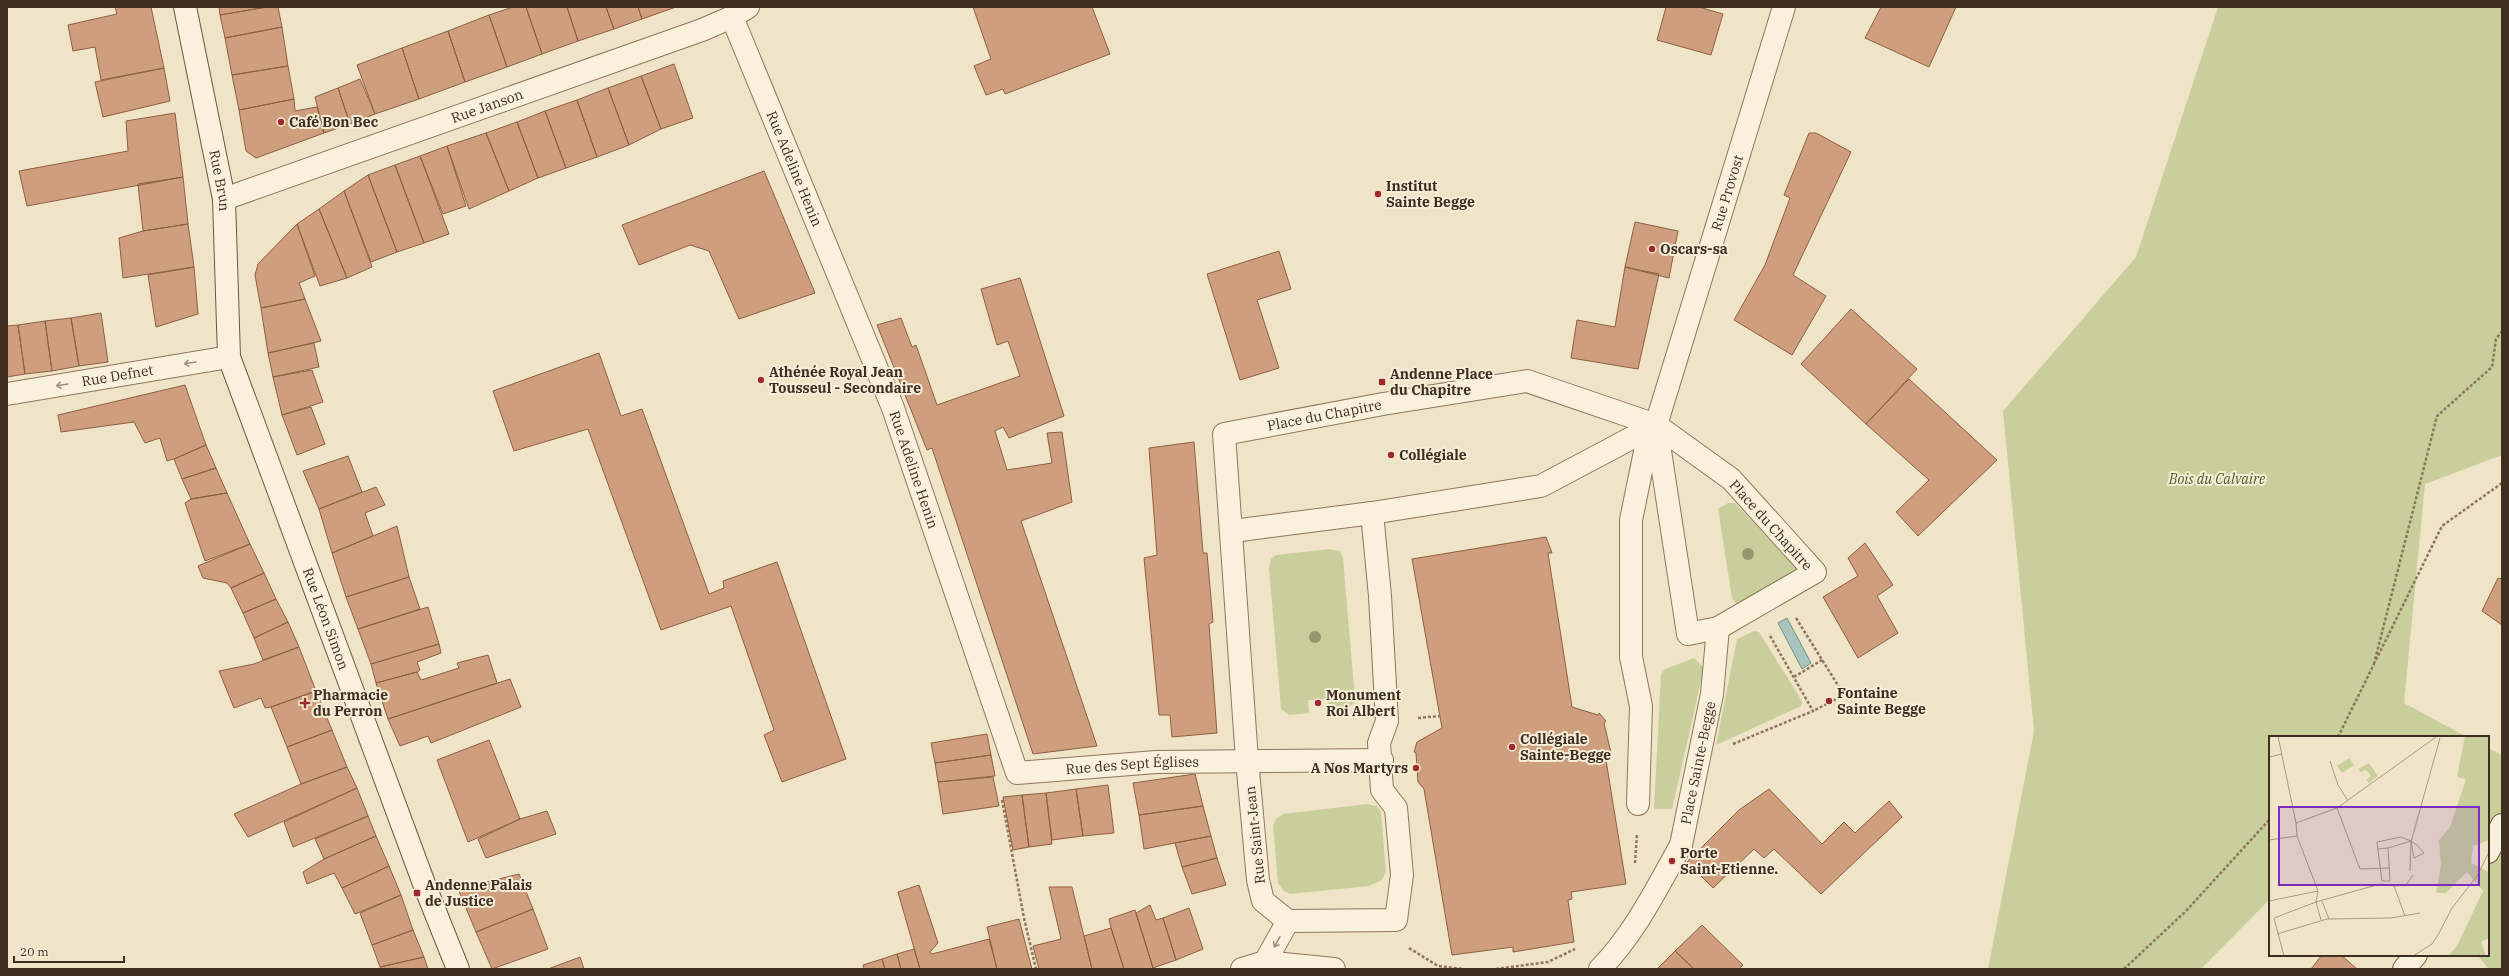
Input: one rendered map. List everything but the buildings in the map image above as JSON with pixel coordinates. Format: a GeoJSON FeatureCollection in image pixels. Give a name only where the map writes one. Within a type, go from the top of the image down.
{"type":"FeatureCollection","features":[{"type":"Feature","properties":{"kind":"street","name":"Rue Brun"},"geometry":{"type":"LineString","coordinates":[[185,7],[224,199],[229,357]]}},
{"type":"Feature","properties":{"kind":"street","name":"Rue Provost"},"geometry":{"type":"LineString","coordinates":[[1656,425],[1784,7]]}},
{"type":"Feature","properties":{"kind":"street","name":"Rue Janson"},"geometry":{"type":"LineString","coordinates":[[224,199],[687,35],[740,12]]}},
{"type":"Feature","properties":{"kind":"street","name":"Rue Adeline Henin"},"geometry":{"type":"LineString","coordinates":[[740,12],[893,408],[1017,773]]}},
{"type":"Feature","properties":{"kind":"street","name":"Rue Defnet"},"geometry":{"type":"LineString","coordinates":[[7,394],[229,357]]}},
{"type":"Feature","properties":{"kind":"street","name":"Rue Léon Simon"},"geometry":{"type":"LineString","coordinates":[[229,357],[426,889],[458,969]]}},
{"type":"Feature","properties":{"kind":"street","name":"Place du Chapitre"},"geometry":{"type":"LineString","coordinates":[[1247,760],[1233,531],[1224,434],[1383,404],[1527,381],[1656,425],[1731,479],[1815,572],[1718,628],[1688,634],[1656,425]]}},
{"type":"Feature","properties":{"kind":"street"},"geometry":{"type":"LineString","coordinates":[[1233,531],[1372,513],[1541,486],[1656,425]]}},
{"type":"Feature","properties":{"kind":"street"},"geometry":{"type":"LineString","coordinates":[[1638,804],[1641,706],[1631,657],[1631,520],[1648,436],[1656,425]]}},
{"type":"Feature","properties":{"kind":"street"},"geometry":{"type":"LineString","coordinates":[[1265,962],[1288,921],[1396,920],[1402,875],[1396,808],[1382,790],[1382,760],[1379,743],[1387,721],[1380,596],[1372,513]]}},
{"type":"Feature","properties":{"kind":"street","name":"Place Sainte-Begge"},"geometry":{"type":"LineString","coordinates":[[1600,969],[1622,946],[1663,880],[1681,845],[1712,694],[1718,628]]}},
{"type":"Feature","properties":{"kind":"street"},"geometry":{"type":"LineString","coordinates":[[1247,760],[1382,760]]}},
{"type":"Feature","properties":{"kind":"street","name":"Rue des Sept Églises"},"geometry":{"type":"LineString","coordinates":[[1017,773],[1156,762],[1247,760]]}},
{"type":"Feature","properties":{"kind":"street","name":"Rue Saint-Jean"},"geometry":{"type":"LineString","coordinates":[[1247,760],[1258,880],[1263,901],[1288,921]]}},
{"type":"Feature","properties":{"kind":"street"},"geometry":{"type":"LineString","coordinates":[[2489,850],[2502,824]]}},
{"type":"Feature","properties":{"kind":"street"},"geometry":{"type":"LineString","coordinates":[[2404,969],[2415,956]]}},
{"type":"Feature","properties":{"kind":"street"},"geometry":{"type":"LineString","coordinates":[[1242,969],[1265,962],[1334,969]]}},
{"type":"Feature","properties":{"kind":"path"},"geometry":{"type":"LineString","coordinates":[[2374,664],[2437,416],[2492,368],[2496,339],[2502,331]]}},
{"type":"Feature","properties":{"kind":"path"},"geometry":{"type":"LineString","coordinates":[[2338,736],[2442,526],[2502,483]]}},
{"type":"Feature","properties":{"kind":"path"},"geometry":{"type":"LineString","coordinates":[[1698,759],[1813,711],[1844,695],[1780,592]]}},
{"type":"Feature","properties":{"kind":"path"},"geometry":{"type":"LineString","coordinates":[[1754,608],[1813,711]]}},
{"type":"Feature","properties":{"kind":"path"},"geometry":{"type":"LineString","coordinates":[[1794,677],[1822,660]]}},
{"type":"Feature","properties":{"kind":"path"},"geometry":{"type":"LineString","coordinates":[[1001,794],[1024,918],[1036,969]]}},
{"type":"Feature","properties":{"kind":"path"},"geometry":{"type":"LineString","coordinates":[[1634,870],[1638,804]]}},
{"type":"Feature","properties":{"kind":"path"},"geometry":{"type":"LineString","coordinates":[[2124,969],[2186,911],[2269,820]]}},
{"type":"Feature","properties":{"kind":"path"},"geometry":{"type":"LineString","coordinates":[[1396,920],[1408,948],[1438,966],[1463,969]]}},
{"type":"Feature","properties":{"kind":"path"},"geometry":{"type":"LineString","coordinates":[[1496,969],[1548,962],[1573,950],[1578,945]]}},
{"type":"Feature","properties":{"kind":"green space","name":"Bois du Calvaire"},"geometry":{"type":"Polygon","coordinates":[[[2218,7],[2502,7],[2502,455],[2425,484],[2404,703],[2465,736],[2269,736],[2269,900],[2201,969],[1988,969],[2034,731],[2003,411],[2136,257],[2218,7]]]}},
{"type":"Feature","properties":{"kind":"green space"},"geometry":{"type":"Polygon","coordinates":[[[1728,503],[1735,503],[1800,572],[1737,605],[1732,598],[1718,509],[1728,503]]]}},
{"type":"Feature","properties":{"kind":"green space"},"geometry":{"type":"Polygon","coordinates":[[[1330,549],[1340,551],[1343,558],[1355,699],[1348,708],[1329,711],[1328,699],[1308,700],[1309,713],[1289,715],[1281,709],[1269,567],[1271,559],[1276,555],[1330,549]]]}},
{"type":"Feature","properties":{"kind":"green space"},"geometry":{"type":"Polygon","coordinates":[[[1754,631],[1759,632],[1802,701],[1801,706],[1716,745],[1737,639],[1754,631]]]}},
{"type":"Feature","properties":{"kind":"green space"},"geometry":{"type":"Polygon","coordinates":[[[1694,658],[1704,668],[1672,809],[1654,809],[1661,674],[1665,669],[1694,658]]]}},
{"type":"Feature","properties":{"kind":"green space"},"geometry":{"type":"Polygon","coordinates":[[[2489,748],[2502,755],[2502,969],[2489,969],[2478,956],[2489,956],[2489,748]]]}},
{"type":"Feature","properties":{"kind":"green space"},"geometry":{"type":"Polygon","coordinates":[[[1367,804],[1377,806],[1381,812],[1386,872],[1382,880],[1369,886],[1290,894],[1283,890],[1278,883],[1273,826],[1276,819],[1283,814],[1367,804]]]}},
{"type":"Feature","properties":{"kind":"water"},"geometry":{"type":"Polygon","coordinates":[[[1787,618],[1811,663],[1802,669],[1778,623],[1787,618]]]}},
{"type":"Feature","properties":{"kind":"place","name":"Café Bon Bec"},"geometry":{"type":"Point","coordinates":[281,122]}},
{"type":"Feature","properties":{"kind":"place","name":"Institut Sainte Begge"},"geometry":{"type":"Point","coordinates":[1378,194]}},
{"type":"Feature","properties":{"kind":"place","name":"Oscars-sa"},"geometry":{"type":"Point","coordinates":[1652,249]}},
{"type":"Feature","properties":{"kind":"place","name":"Athénée Royal Jean Tousseul - Secondaire"},"geometry":{"type":"Point","coordinates":[761,380]}},
{"type":"Feature","properties":{"kind":"place","name":"Andenne Place du Chapitre"},"geometry":{"type":"Point","coordinates":[1382,382]}},
{"type":"Feature","properties":{"kind":"place","name":"Collégiale"},"geometry":{"type":"Point","coordinates":[1391,455]}},
{"type":"Feature","properties":{"kind":"place","name":"Fontaine Sainte Begge"},"geometry":{"type":"Point","coordinates":[1829,701]}},
{"type":"Feature","properties":{"kind":"place","name":"Pharmacie du Perron"},"geometry":{"type":"Point","coordinates":[305,703]}},
{"type":"Feature","properties":{"kind":"place","name":"Monument Roi Albert"},"geometry":{"type":"Point","coordinates":[1318,703]}},
{"type":"Feature","properties":{"kind":"place","name":"Collégiale Sainte-Begge"},"geometry":{"type":"Point","coordinates":[1512,747]}},
{"type":"Feature","properties":{"kind":"place","name":"A Nos Martyrs"},"geometry":{"type":"Point","coordinates":[1416,768]}},
{"type":"Feature","properties":{"kind":"place","name":"Porte Saint-Etienne."},"geometry":{"type":"Point","coordinates":[1672,861]}},
{"type":"Feature","properties":{"kind":"place","name":"Andenne Palais de Justice"},"geometry":{"type":"Point","coordinates":[417,893]}}]}
